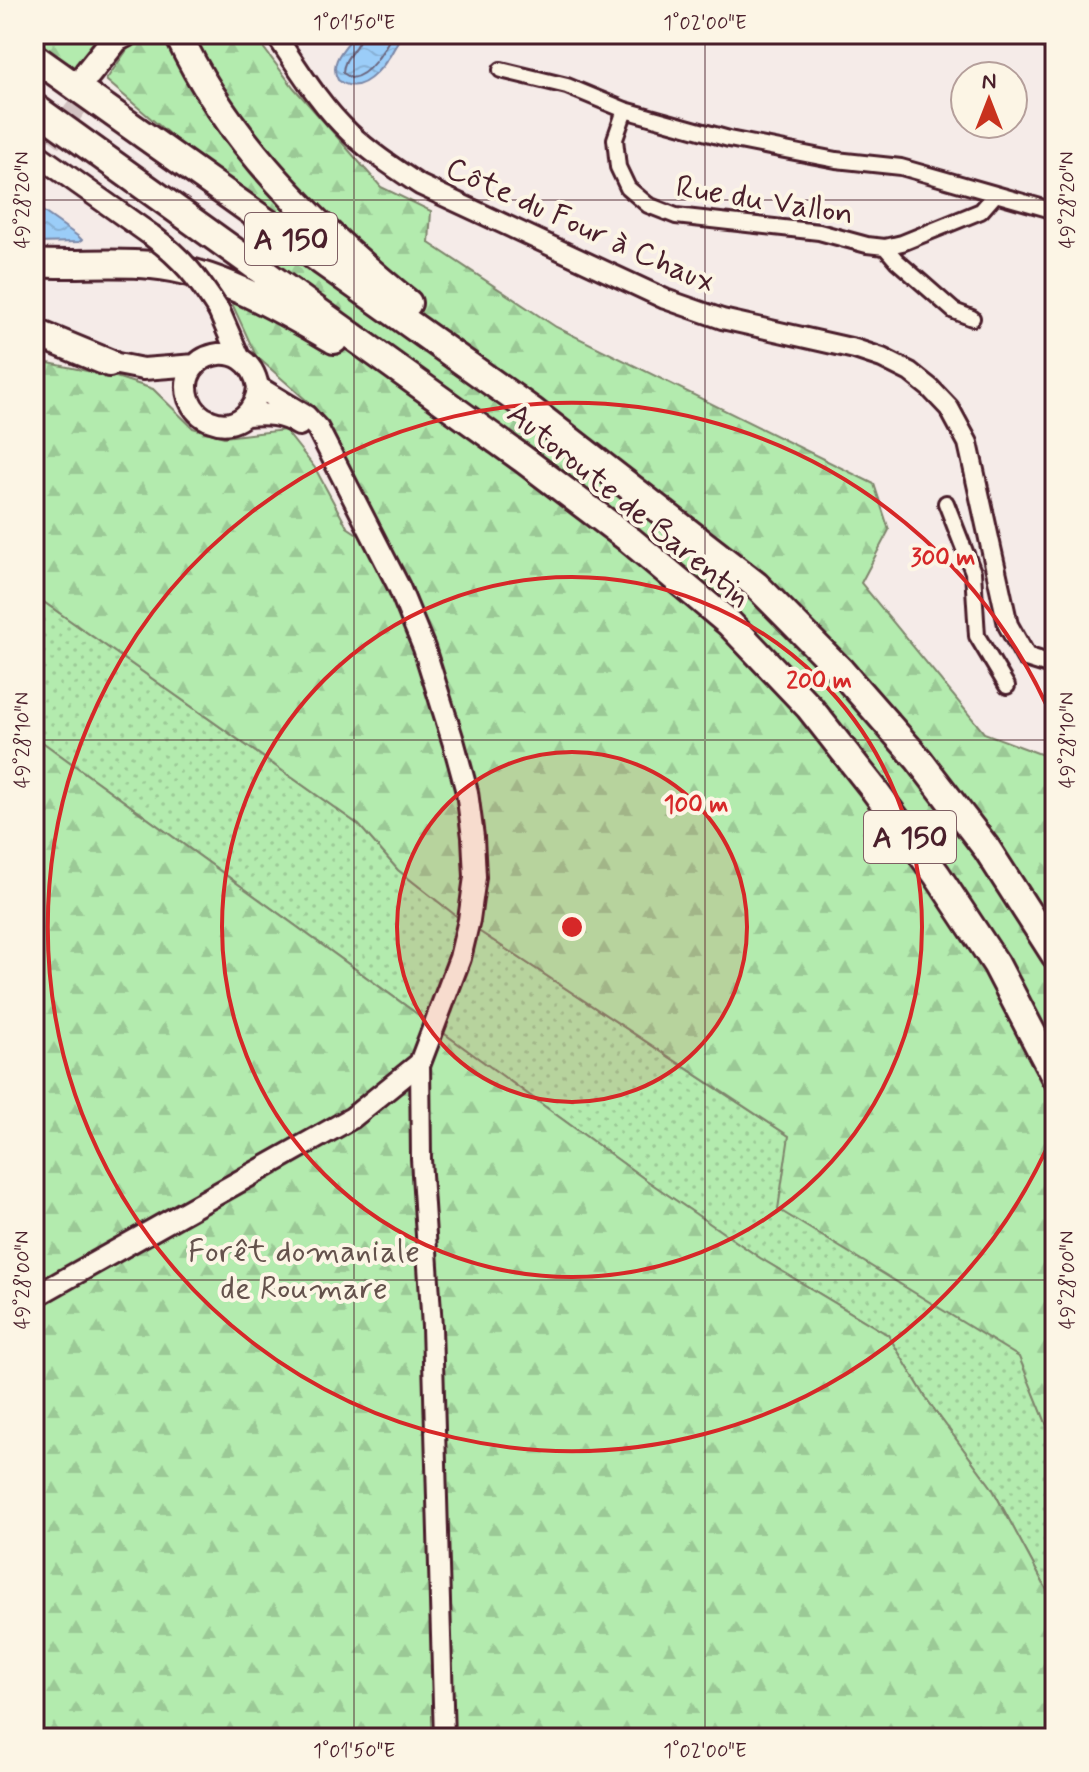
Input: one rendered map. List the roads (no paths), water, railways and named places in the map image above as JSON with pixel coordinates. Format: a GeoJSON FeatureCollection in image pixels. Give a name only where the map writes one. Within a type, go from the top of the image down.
{"type":"FeatureCollection","features":[{"type":"Feature","properties":{"kind":"highway"},"geometry":{"type":"LineString","coordinates":[[93,76],[116,38],[126,34]]}},
{"type":"Feature","properties":{"kind":"highway"},"geometry":{"type":"LineString","coordinates":[[178,39],[229,119],[272,174],[370,272],[436,325],[531,410]]}},
{"type":"Feature","properties":{"kind":"highway","name":"Autoroute de Barentin"},"geometry":{"type":"LineString","coordinates":[[34,57],[531,410],[756,585],[841,671],[919,760],[987,849],[1055,955]]}},
{"type":"Feature","properties":{"kind":"highway","name":"Autoroute de Barentin"},"geometry":{"type":"LineString","coordinates":[[34,107],[422,385],[630,540],[729,623],[809,707],[937,875],[996,964],[1055,1077]]}},
{"type":"Feature","properties":{"kind":"highway"},"geometry":{"type":"LineString","coordinates":[[34,276],[40,272],[93,262]]}},
{"type":"Feature","properties":{"kind":"highway"},"geometry":{"type":"LineString","coordinates":[[34,263],[93,262],[182,270],[225,284],[286,312],[352,351],[422,385]]}},
{"type":"Feature","properties":{"kind":"highway"},"geometry":{"type":"LineString","coordinates":[[34,332],[109,363]]}},
{"type":"Feature","properties":{"kind":"main road"},"geometry":{"type":"LineString","coordinates":[[93,76],[108,34]]}},
{"type":"Feature","properties":{"kind":"main road"},"geometry":{"type":"LineString","coordinates":[[34,152],[148,238],[215,313],[239,357],[253,369],[258,387],[257,397],[246,415]]}},
{"type":"Feature","properties":{"kind":"main road"},"geometry":{"type":"LineString","coordinates":[[34,163],[148,238]]}},
{"type":"Feature","properties":{"kind":"main road"},"geometry":{"type":"LineString","coordinates":[[215,313],[215,342],[187,385],[193,407],[201,416],[224,424],[246,415],[266,413],[284,417],[298,424],[329,455]]}},
{"type":"Feature","properties":{"kind":"main road"},"geometry":{"type":"LineString","coordinates":[[34,346],[143,369],[170,381],[188,396]]}},
{"type":"Feature","properties":{"kind":"main road"},"geometry":{"type":"LineString","coordinates":[[143,369],[203,360],[220,353],[239,357]]}},
{"type":"Feature","properties":{"kind":"main road"},"geometry":{"type":"LineString","coordinates":[[34,1297],[352,1118],[420,1063],[460,958],[475,877],[473,837],[467,792],[424,648],[399,587],[318,429],[306,416],[258,387]]}},
{"type":"Feature","properties":{"kind":"street","name":"Côte du Four à Chaux"},"geometry":{"type":"LineString","coordinates":[[275,34],[319,98],[349,132],[420,185],[665,299],[722,319],[882,358],[910,372],[930,388],[949,408],[968,443],[1008,625],[1026,657],[1055,666]]}},
{"type":"Feature","properties":{"kind":"street"},"geometry":{"type":"LineString","coordinates":[[501,70],[567,86],[625,110],[729,139],[836,160],[901,167],[1055,211]]}},
{"type":"Feature","properties":{"kind":"street","name":"Rue du Vallon"},"geometry":{"type":"LineString","coordinates":[[625,110],[615,139],[618,167],[628,188],[648,205],[676,216],[819,232],[885,247],[981,211],[995,195]]}},
{"type":"Feature","properties":{"kind":"street","name":"Rue du Vallon"},"geometry":{"type":"LineString","coordinates":[[885,247],[954,311],[972,318]]}},
{"type":"Feature","properties":{"kind":"street"},"geometry":{"type":"LineString","coordinates":[[946,503],[973,572],[977,636],[1007,686]]}},
{"type":"Feature","properties":{"kind":"street"},"geometry":{"type":"LineString","coordinates":[[973,572],[995,569]]}},
{"type":"Feature","properties":{"kind":"street"},"geometry":{"type":"LineString","coordinates":[[420,1063],[421,1159],[432,1327],[444,1738]]}},
{"type":"Feature","properties":{"kind":"water"},"geometry":{"type":"Polygon","coordinates":[[[355,34],[401,34],[376,73],[358,85],[348,85],[338,80],[335,67],[355,34]]]}},
{"type":"Feature","properties":{"kind":"water"},"geometry":{"type":"Polygon","coordinates":[[[34,205],[79,237],[82,240],[34,243],[34,205]]]}},
{"type":"Feature","properties":{"kind":"tunnel"},"geometry":{"type":"LineString","coordinates":[[34,166],[93,85]]}},
{"type":"Feature","properties":{"kind":"park label","name":"Forêt domaniale de Roumare"},"geometry":{"type":"Point","coordinates":[304,1268]}}]}
